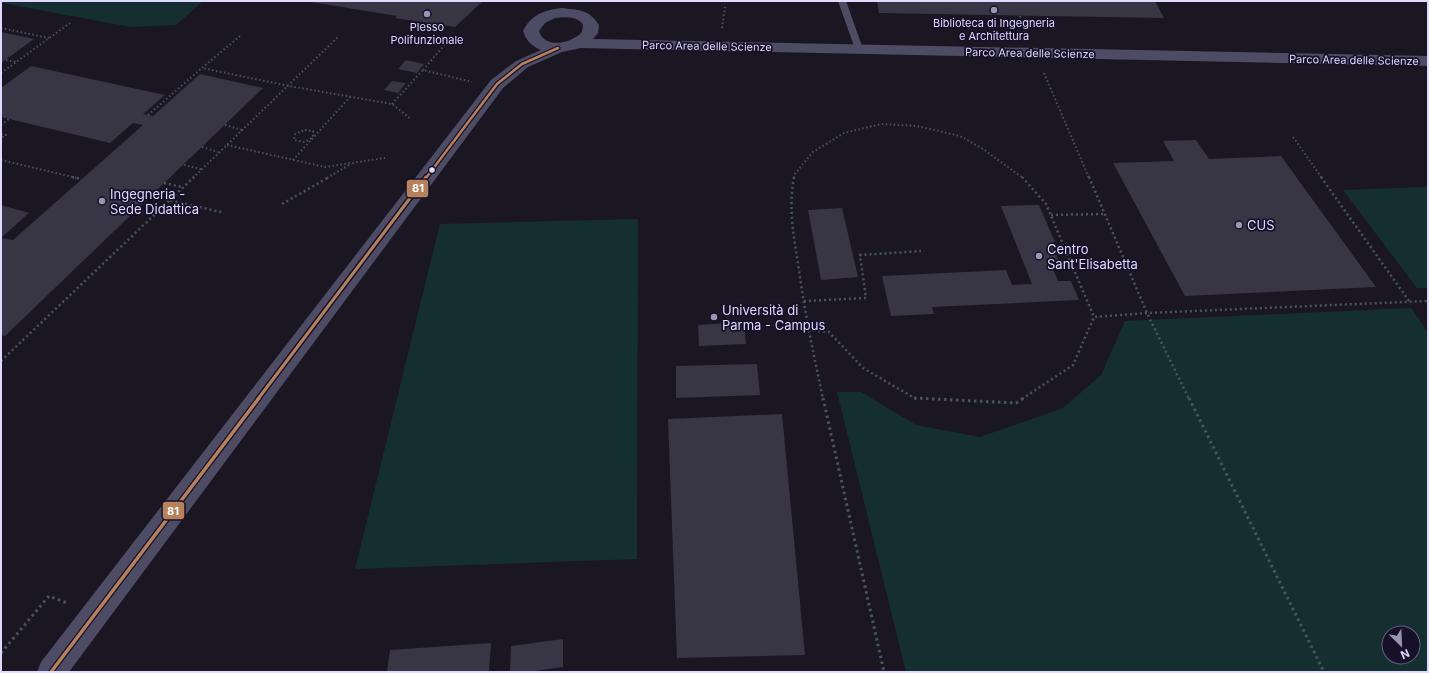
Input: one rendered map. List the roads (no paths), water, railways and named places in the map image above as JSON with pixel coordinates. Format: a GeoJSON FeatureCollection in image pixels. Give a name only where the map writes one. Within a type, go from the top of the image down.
{"type":"FeatureCollection","features":[{"type":"Feature","properties":{"kind":"street"},"geometry":{"type":"LineString","coordinates":[[558,48],[541,44],[536,41],[532,36],[533,26],[538,21],[552,14],[563,1]]}},
{"type":"Feature","properties":{"kind":"street"},"geometry":{"type":"LineString","coordinates":[[552,14],[570,13],[577,8]]}},
{"type":"Feature","properties":{"kind":"street","name":"Parco Area delle Scienze"},"geometry":{"type":"LineString","coordinates":[[577,8],[591,22],[593,28],[633,45]]}},
{"type":"Feature","properties":{"kind":"street"},"geometry":{"type":"LineString","coordinates":[[579,43],[591,34],[593,28]]}},
{"type":"Feature","properties":{"kind":"street"},"geometry":{"type":"LineString","coordinates":[[51,672],[496,86],[505,67],[536,41]]}},
{"type":"Feature","properties":{"kind":"street","name":"Parco Area delle Scienze"},"geometry":{"type":"LineString","coordinates":[[558,48],[579,43],[1428,61]]}},
{"type":"Feature","properties":{"kind":"street"},"geometry":{"type":"LineString","coordinates":[[496,86],[522,64],[558,48]]}},
{"type":"Feature","properties":{"kind":"lane"},"geometry":{"type":"LineString","coordinates":[[842,1],[859,49]]}},
{"type":"Feature","properties":{"kind":"place","name":"Biblioteca di Ingegneria e Architettura"},"geometry":{"type":"Point","coordinates":[994,10]}},
{"type":"Feature","properties":{"kind":"place","name":"Plesso Polifunzionale"},"geometry":{"type":"Point","coordinates":[427,14]}},
{"type":"Feature","properties":{"kind":"place","name":"Ingegneria - Sede Didattica"},"geometry":{"type":"Point","coordinates":[102,201]}},
{"type":"Feature","properties":{"kind":"place","name":"CUS"},"geometry":{"type":"Point","coordinates":[1239,225]}},
{"type":"Feature","properties":{"kind":"place","name":"Centro Sant'Elisabetta"},"geometry":{"type":"Point","coordinates":[1039,256]}},
{"type":"Feature","properties":{"kind":"place","name":"Università di Parma - Campus"},"geometry":{"type":"Point","coordinates":[714,317]}}]}
